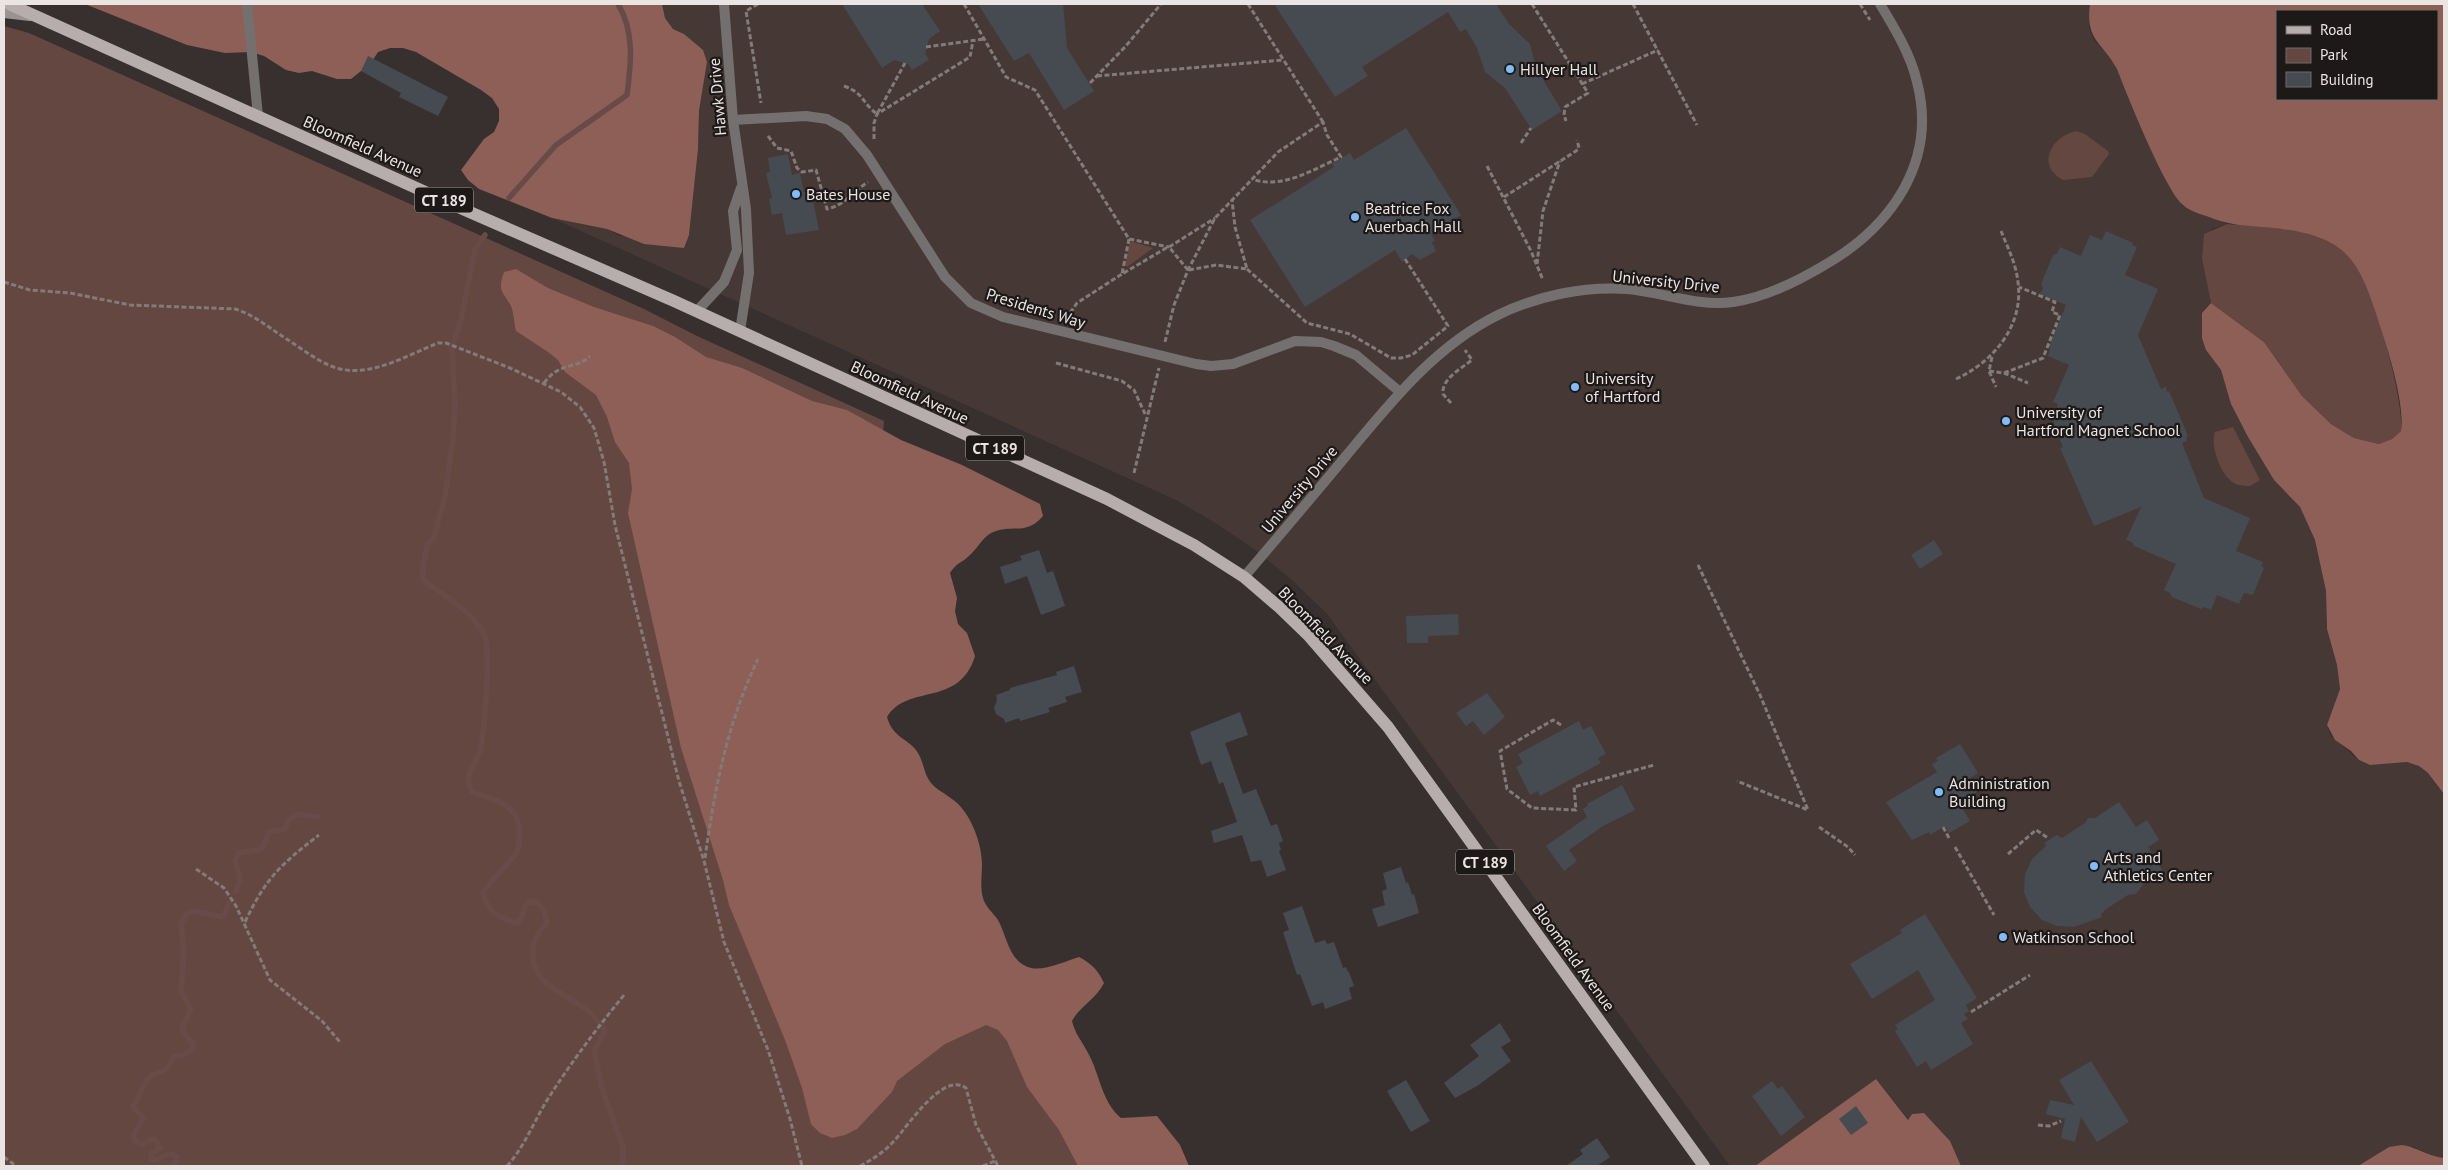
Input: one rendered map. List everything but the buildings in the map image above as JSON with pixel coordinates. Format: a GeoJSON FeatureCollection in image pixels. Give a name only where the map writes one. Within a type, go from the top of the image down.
{"type":"FeatureCollection","features":[{"type":"Feature","properties":{"kind":"main road","name":"Bloomfield Avenue"},"geometry":{"type":"LineString","coordinates":[[9,4],[697,311],[1114,502],[1194,545],[1244,577],[1279,606],[1309,636],[1388,727],[1704,1166]]}},
{"type":"Feature","properties":{"kind":"main road"},"geometry":{"type":"LineString","coordinates":[[4,13],[33,16]]}},
{"type":"Feature","properties":{"kind":"street"},"geometry":{"type":"LineString","coordinates":[[247,4],[258,116]]}},
{"type":"Feature","properties":{"kind":"street","name":"Hawk Drive"},"geometry":{"type":"LineString","coordinates":[[724,4],[733,120],[741,187],[746,209],[749,273],[740,331]]}},
{"type":"Feature","properties":{"kind":"street","name":"University Drive"},"geometry":{"type":"LineString","coordinates":[[1244,577],[1400,392],[1458,340],[1486,321],[1527,303],[1562,294],[1600,290],[1627,290],[1699,302],[1736,302],[1752,299],[1795,281],[1854,247],[1879,224],[1900,197],[1914,164],[1921,129],[1922,113],[1917,80],[1880,4]]}},
{"type":"Feature","properties":{"kind":"street","name":"Presidents Way"},"geometry":{"type":"LineString","coordinates":[[733,120],[806,116],[827,120],[845,129],[867,155],[945,277],[955,290],[980,308],[1062,333],[1162,357],[1211,366],[1244,361],[1295,341],[1321,342],[1356,355],[1400,392]]}},
{"type":"Feature","properties":{"kind":"street","name":"Hawk Drive"},"geometry":{"type":"LineString","coordinates":[[697,311],[724,282],[737,250],[733,211],[741,187]]}},
{"type":"Feature","properties":{"kind":"path"},"geometry":{"type":"LineString","coordinates":[[758,4],[746,11],[761,103]]}},
{"type":"Feature","properties":{"kind":"path"},"geometry":{"type":"LineString","coordinates":[[964,4],[1006,77],[1035,90],[1129,239],[1122,274]]}},
{"type":"Feature","properties":{"kind":"path"},"geometry":{"type":"LineString","coordinates":[[1090,83],[1125,47],[1161,4]]}},
{"type":"Feature","properties":{"kind":"path"},"geometry":{"type":"LineString","coordinates":[[1248,4],[1323,122],[1327,135],[1341,157],[1285,181],[1264,183],[1252,179]]}},
{"type":"Feature","properties":{"kind":"path"},"geometry":{"type":"LineString","coordinates":[[1532,4],[1588,93],[1565,107],[1564,115],[1566,121]]}},
{"type":"Feature","properties":{"kind":"path"},"geometry":{"type":"LineString","coordinates":[[1633,4],[1697,124]]}},
{"type":"Feature","properties":{"kind":"path"},"geometry":{"type":"LineString","coordinates":[[1860,4],[1870,20]]}},
{"type":"Feature","properties":{"kind":"path"},"geometry":{"type":"LineString","coordinates":[[926,47],[984,39]]}},
{"type":"Feature","properties":{"kind":"path"},"geometry":{"type":"LineString","coordinates":[[877,114],[970,57],[974,41]]}},
{"type":"Feature","properties":{"kind":"path"},"geometry":{"type":"LineString","coordinates":[[1582,84],[1658,50]]}},
{"type":"Feature","properties":{"kind":"path"},"geometry":{"type":"LineString","coordinates":[[1097,76],[1283,60]]}},
{"type":"Feature","properties":{"kind":"path"},"geometry":{"type":"LineString","coordinates":[[878,145],[873,137],[877,114],[905,63]]}},
{"type":"Feature","properties":{"kind":"path"},"geometry":{"type":"LineString","coordinates":[[844,86],[857,91],[870,109],[877,114]]}},
{"type":"Feature","properties":{"kind":"path"},"geometry":{"type":"LineString","coordinates":[[1065,322],[1067,315],[1077,303],[1215,218],[1278,152],[1323,122]]}},
{"type":"Feature","properties":{"kind":"path"},"geometry":{"type":"LineString","coordinates":[[1521,143],[1531,128]]}},
{"type":"Feature","properties":{"kind":"path"},"geometry":{"type":"LineString","coordinates":[[768,136],[777,148],[791,151],[797,168],[802,172],[816,170],[827,209],[839,206],[856,189],[870,180]]}},
{"type":"Feature","properties":{"kind":"path"},"geometry":{"type":"LineString","coordinates":[[1504,197],[1578,150],[1577,140]]}},
{"type":"Feature","properties":{"kind":"path"},"geometry":{"type":"LineString","coordinates":[[1537,265],[1544,211],[1560,161]]}},
{"type":"Feature","properties":{"kind":"path"},"geometry":{"type":"LineString","coordinates":[[1487,166],[1504,197],[1543,280]]}},
{"type":"Feature","properties":{"kind":"path"},"geometry":{"type":"LineString","coordinates":[[1232,200],[1235,227],[1247,269],[1307,324],[1350,334],[1386,356],[1401,358],[1416,353],[1448,326],[1405,259]]}},
{"type":"Feature","properties":{"kind":"path"},"geometry":{"type":"LineString","coordinates":[[1164,348],[1174,305],[1188,270],[1215,218]]}},
{"type":"Feature","properties":{"kind":"path"},"geometry":{"type":"LineString","coordinates":[[1996,387],[1989,371],[1995,352],[2013,324],[2019,288],[2013,262],[2001,231]]}},
{"type":"Feature","properties":{"kind":"path"},"geometry":{"type":"LineString","coordinates":[[1129,239],[1169,247],[1188,270]]}},
{"type":"Feature","properties":{"kind":"path"},"geometry":{"type":"LineString","coordinates":[[1188,270],[1216,266],[1247,269]]}},
{"type":"Feature","properties":{"kind":"path"},"geometry":{"type":"LineString","coordinates":[[4,282],[30,290],[70,293],[130,305],[235,309],[249,315],[323,362],[340,369],[351,370],[387,364],[438,343],[446,343],[544,383],[561,392],[580,407],[589,418],[600,443],[615,525],[633,598],[679,781],[704,861],[724,942],[768,1050],[790,1119],[802,1166]]}},
{"type":"Feature","properties":{"kind":"path"},"geometry":{"type":"LineString","coordinates":[[2004,373],[2042,358],[2060,315],[2052,312],[2055,302],[2019,288]]}},
{"type":"Feature","properties":{"kind":"path"},"geometry":{"type":"LineString","coordinates":[[1451,403],[1442,391],[1448,380],[1472,360],[1463,347]]}},
{"type":"Feature","properties":{"kind":"path"},"geometry":{"type":"LineString","coordinates":[[1956,379],[1977,368],[1995,352]]}},
{"type":"Feature","properties":{"kind":"path"},"geometry":{"type":"LineString","coordinates":[[544,383],[554,371],[582,362],[590,356]]}},
{"type":"Feature","properties":{"kind":"path"},"geometry":{"type":"LineString","coordinates":[[1056,363],[1122,381],[1134,390],[1146,416]]}},
{"type":"Feature","properties":{"kind":"path"},"geometry":{"type":"LineString","coordinates":[[1134,474],[1146,416],[1159,368]]}},
{"type":"Feature","properties":{"kind":"path"},"geometry":{"type":"LineString","coordinates":[[1989,371],[2004,373],[2028,383]]}},
{"type":"Feature","properties":{"kind":"path"},"geometry":{"type":"LineString","coordinates":[[1698,565],[1760,695],[1808,810],[1737,781]]}},
{"type":"Feature","properties":{"kind":"path"},"geometry":{"type":"LineString","coordinates":[[704,861],[711,811],[732,722],[740,696],[758,659]]}},
{"type":"Feature","properties":{"kind":"path"},"geometry":{"type":"LineString","coordinates":[[1562,725],[1553,720],[1500,751],[1507,789],[1532,808],[1576,810],[1574,786],[1654,765]]}},
{"type":"Feature","properties":{"kind":"path"},"geometry":{"type":"LineString","coordinates":[[1818,827],[1848,847],[1855,856]]}},
{"type":"Feature","properties":{"kind":"path"},"geometry":{"type":"LineString","coordinates":[[1943,827],[1949,838]]}},
{"type":"Feature","properties":{"kind":"path"},"geometry":{"type":"LineString","coordinates":[[2008,854],[2036,830],[2048,838]]}},
{"type":"Feature","properties":{"kind":"path"},"geometry":{"type":"LineString","coordinates":[[244,923],[254,900],[272,876],[319,835]]}},
{"type":"Feature","properties":{"kind":"path"},"geometry":{"type":"LineString","coordinates":[[1954,847],[1994,915]]}},
{"type":"Feature","properties":{"kind":"path"},"geometry":{"type":"LineString","coordinates":[[196,869],[224,888],[236,906],[270,980],[329,1028],[340,1042]]}},
{"type":"Feature","properties":{"kind":"path"},"geometry":{"type":"LineString","coordinates":[[1971,1012],[2030,975]]}},
{"type":"Feature","properties":{"kind":"path"},"geometry":{"type":"LineString","coordinates":[[507,1166],[527,1139],[550,1095],[592,1035],[624,995]]}},
{"type":"Feature","properties":{"kind":"path"},"geometry":{"type":"LineString","coordinates":[[860,1166],[887,1148],[934,1095],[946,1086],[958,1084],[966,1088],[976,1125],[998,1166]]}},
{"type":"Feature","properties":{"kind":"path"},"geometry":{"type":"LineString","coordinates":[[2038,1125],[2049,1126],[2061,1121]]}},
{"type":"Feature","properties":{"kind":"path"},"geometry":{"type":"LineString","coordinates":[[4,1157],[16,1166]]}},
{"type":"Feature","properties":{"kind":"path"},"geometry":{"type":"LineString","coordinates":[[983,1166],[995,1161]]}},
{"type":"Feature","properties":{"kind":"shaded area"},"geometry":{"type":"Polygon","coordinates":[[[85,4],[662,4],[665,18],[673,29],[684,34],[703,50],[707,62],[699,111],[698,149],[689,235],[684,248],[644,244],[607,229],[552,218],[479,189],[468,180],[461,170],[484,139],[494,132],[499,121],[499,109],[492,98],[481,90],[416,52],[403,48],[390,48],[378,52],[371,63],[351,79],[337,79],[312,71],[299,73],[286,70],[264,56],[251,52],[225,53],[187,45],[85,4]]]}},
{"type":"Feature","properties":{"kind":"shaded area","name":"University of Hartford"},"geometry":{"type":"Polygon","coordinates":[[[662,4],[2090,4],[2089,28],[2094,40],[2111,58],[2117,69],[2169,187],[2183,206],[2227,224],[2212,229],[2202,259],[2211,303],[2202,313],[2206,350],[2221,370],[2231,404],[2248,437],[2274,480],[2300,507],[2315,540],[2326,591],[2327,629],[2337,665],[2340,690],[2327,725],[2331,736],[2359,760],[2370,765],[2407,762],[2419,766],[2428,773],[2444,794],[2444,1158],[2438,1158],[2414,1147],[2389,1147],[2358,1166],[1961,1166],[1950,1141],[1924,1113],[1912,1114],[1909,1120],[1876,1079],[1755,1166],[1730,1166],[1327,614],[1293,581],[1257,551],[1217,524],[1176,500],[552,218],[607,229],[619,236],[689,235],[698,149],[699,111],[707,62],[684,34],[673,29],[665,18],[662,4]]]}},
{"type":"Feature","properties":{"kind":"shaded area"},"geometry":{"type":"Polygon","coordinates":[[[2090,4],[2444,4],[2444,794],[2428,773],[2419,766],[2407,762],[2370,765],[2359,760],[2351,751],[2335,740],[2327,725],[2340,689],[2337,665],[2327,629],[2326,591],[2315,540],[2300,507],[2274,480],[2248,437],[2231,404],[2221,370],[2206,350],[2202,338],[2202,313],[2211,303],[2264,342],[2302,396],[2331,424],[2354,438],[2379,444],[2392,439],[2401,431],[2402,421],[2396,382],[2389,354],[2367,288],[2359,271],[2349,257],[2336,246],[2320,238],[2299,232],[2228,223],[2183,205],[2166,181],[2117,69],[2096,40],[2090,26],[2090,4]]]}},
{"type":"Feature","properties":{"kind":"shaded area"},"geometry":{"type":"Polygon","coordinates":[[[516,269],[548,288],[594,307],[653,326],[675,337],[706,357],[742,368],[812,401],[847,410],[901,440],[962,465],[1040,504],[1043,516],[1037,522],[1026,528],[1003,529],[992,533],[984,538],[970,555],[955,566],[950,573],[957,598],[955,611],[958,624],[967,633],[975,656],[967,672],[957,683],[946,689],[907,700],[896,707],[887,717],[893,730],[918,753],[931,783],[958,804],[971,822],[981,850],[983,898],[987,907],[998,920],[1013,955],[1024,965],[1037,969],[1079,957],[1091,965],[1099,974],[1104,983],[1101,989],[1079,1011],[1072,1021],[1092,1061],[1105,1096],[1114,1111],[1121,1118],[1157,1116],[1180,1145],[1189,1166],[1078,1166],[1059,1130],[1027,1087],[1007,1041],[998,1030],[986,1025],[945,1044],[897,1081],[892,1092],[857,1129],[845,1135],[832,1138],[820,1133],[811,1124],[802,1088],[785,1040],[729,905],[723,880],[681,748],[628,513],[632,489],[629,463],[615,442],[607,417],[596,395],[565,372],[558,360],[548,352],[516,331],[512,309],[502,291],[501,284],[504,272],[516,269]]]}},
{"type":"Feature","properties":{"kind":"shaded area"},"geometry":{"type":"Polygon","coordinates":[[[1876,1079],[1908,1120],[1912,1114],[1924,1113],[1950,1141],[1961,1166],[1755,1166],[1876,1079]]]}},
{"type":"Feature","properties":{"kind":"shaded area"},"geometry":{"type":"Polygon","coordinates":[[[2402,1145],[2444,1158],[2444,1166],[2358,1166],[2389,1147],[2402,1145]]]}},
{"type":"Feature","properties":{"kind":"green space"},"geometry":{"type":"Polygon","coordinates":[[[4,26],[29,33],[644,309],[697,336],[884,421],[871,569],[872,679],[939,876],[1104,1166],[4,1166],[4,26]]]}},
{"type":"Feature","properties":{"kind":"green space"},"geometry":{"type":"Polygon","coordinates":[[[2076,131],[2085,134],[2108,151],[2109,154],[2092,177],[2063,180],[2050,167],[2048,160],[2050,152],[2053,145],[2059,139],[2076,131]]]}},
{"type":"Feature","properties":{"kind":"green space"},"geometry":{"type":"Polygon","coordinates":[[[2227,224],[2288,229],[2322,237],[2338,246],[2356,264],[2366,282],[2373,301],[2394,374],[2401,417],[2401,431],[2392,439],[2379,444],[2354,438],[2331,424],[2302,396],[2264,342],[2211,303],[2202,259],[2204,234],[2227,224]]]}},
{"type":"Feature","properties":{"kind":"green space"},"geometry":{"type":"Polygon","coordinates":[[[1130,241],[1153,248],[1127,267],[1125,265],[1130,241]]]}},
{"type":"Feature","properties":{"kind":"green space"},"geometry":{"type":"Polygon","coordinates":[[[2233,427],[2260,480],[2250,486],[2238,485],[2229,479],[2221,467],[2215,452],[2215,432],[2233,427]]]}},
{"type":"Feature","properties":{"kind":"waterway"},"geometry":{"type":"LineString","coordinates":[[509,198],[556,145],[627,95],[630,72],[629,37],[627,26],[618,4]]}},
{"type":"Feature","properties":{"kind":"waterway"},"geometry":{"type":"LineString","coordinates":[[485,235],[475,249],[461,320],[452,348],[455,405],[453,439],[445,497],[434,537],[427,545],[423,580],[465,611],[479,626],[486,642],[487,673],[483,729],[479,753],[470,772],[469,781],[472,792],[499,801],[512,811],[519,826],[520,837],[515,855],[483,893],[485,900],[491,910],[499,916],[517,923],[529,902],[537,902],[544,911],[547,923],[541,929],[534,943],[534,965],[546,983],[587,1010],[605,1030],[594,1051],[602,1089],[623,1147],[623,1166]]}},
{"type":"Feature","properties":{"kind":"waterway"},"geometry":{"type":"LineString","coordinates":[[236,891],[240,875],[235,861],[239,853],[258,850],[263,847],[269,832],[285,829],[289,820],[298,814],[318,817]]}},
{"type":"Feature","properties":{"kind":"waterway"},"geometry":{"type":"LineString","coordinates":[[172,1166],[175,1165],[177,1156],[170,1154],[154,1160],[151,1159],[151,1154],[160,1148],[156,1140],[152,1139],[143,1144],[135,1141],[134,1135],[143,1118],[133,1107],[146,1081],[152,1075],[168,1067],[173,1057],[183,1055],[192,1049],[193,1044],[183,1032],[183,1026],[191,1009],[181,991],[184,951],[181,925],[186,914],[194,911],[223,917],[229,903]]}},
{"type":"Feature","properties":{"kind":"place","name":"Hillyer Hall"},"geometry":{"type":"Point","coordinates":[1510,69]}},
{"type":"Feature","properties":{"kind":"place","name":"Bates House"},"geometry":{"type":"Point","coordinates":[796,194]}},
{"type":"Feature","properties":{"kind":"place","name":"Beatrice Fox Auerbach Hall"},"geometry":{"type":"Point","coordinates":[1355,217]}},
{"type":"Feature","properties":{"kind":"place","name":"University of Hartford"},"geometry":{"type":"Point","coordinates":[1575,387]}},
{"type":"Feature","properties":{"kind":"place","name":"University of Hartford Magnet School"},"geometry":{"type":"Point","coordinates":[2006,421]}},
{"type":"Feature","properties":{"kind":"place","name":"Administration Building"},"geometry":{"type":"Point","coordinates":[1939,792]}},
{"type":"Feature","properties":{"kind":"place","name":"Arts and Athletics Center"},"geometry":{"type":"Point","coordinates":[2094,866]}},
{"type":"Feature","properties":{"kind":"place","name":"Watkinson School"},"geometry":{"type":"Point","coordinates":[2003,937]}}]}
